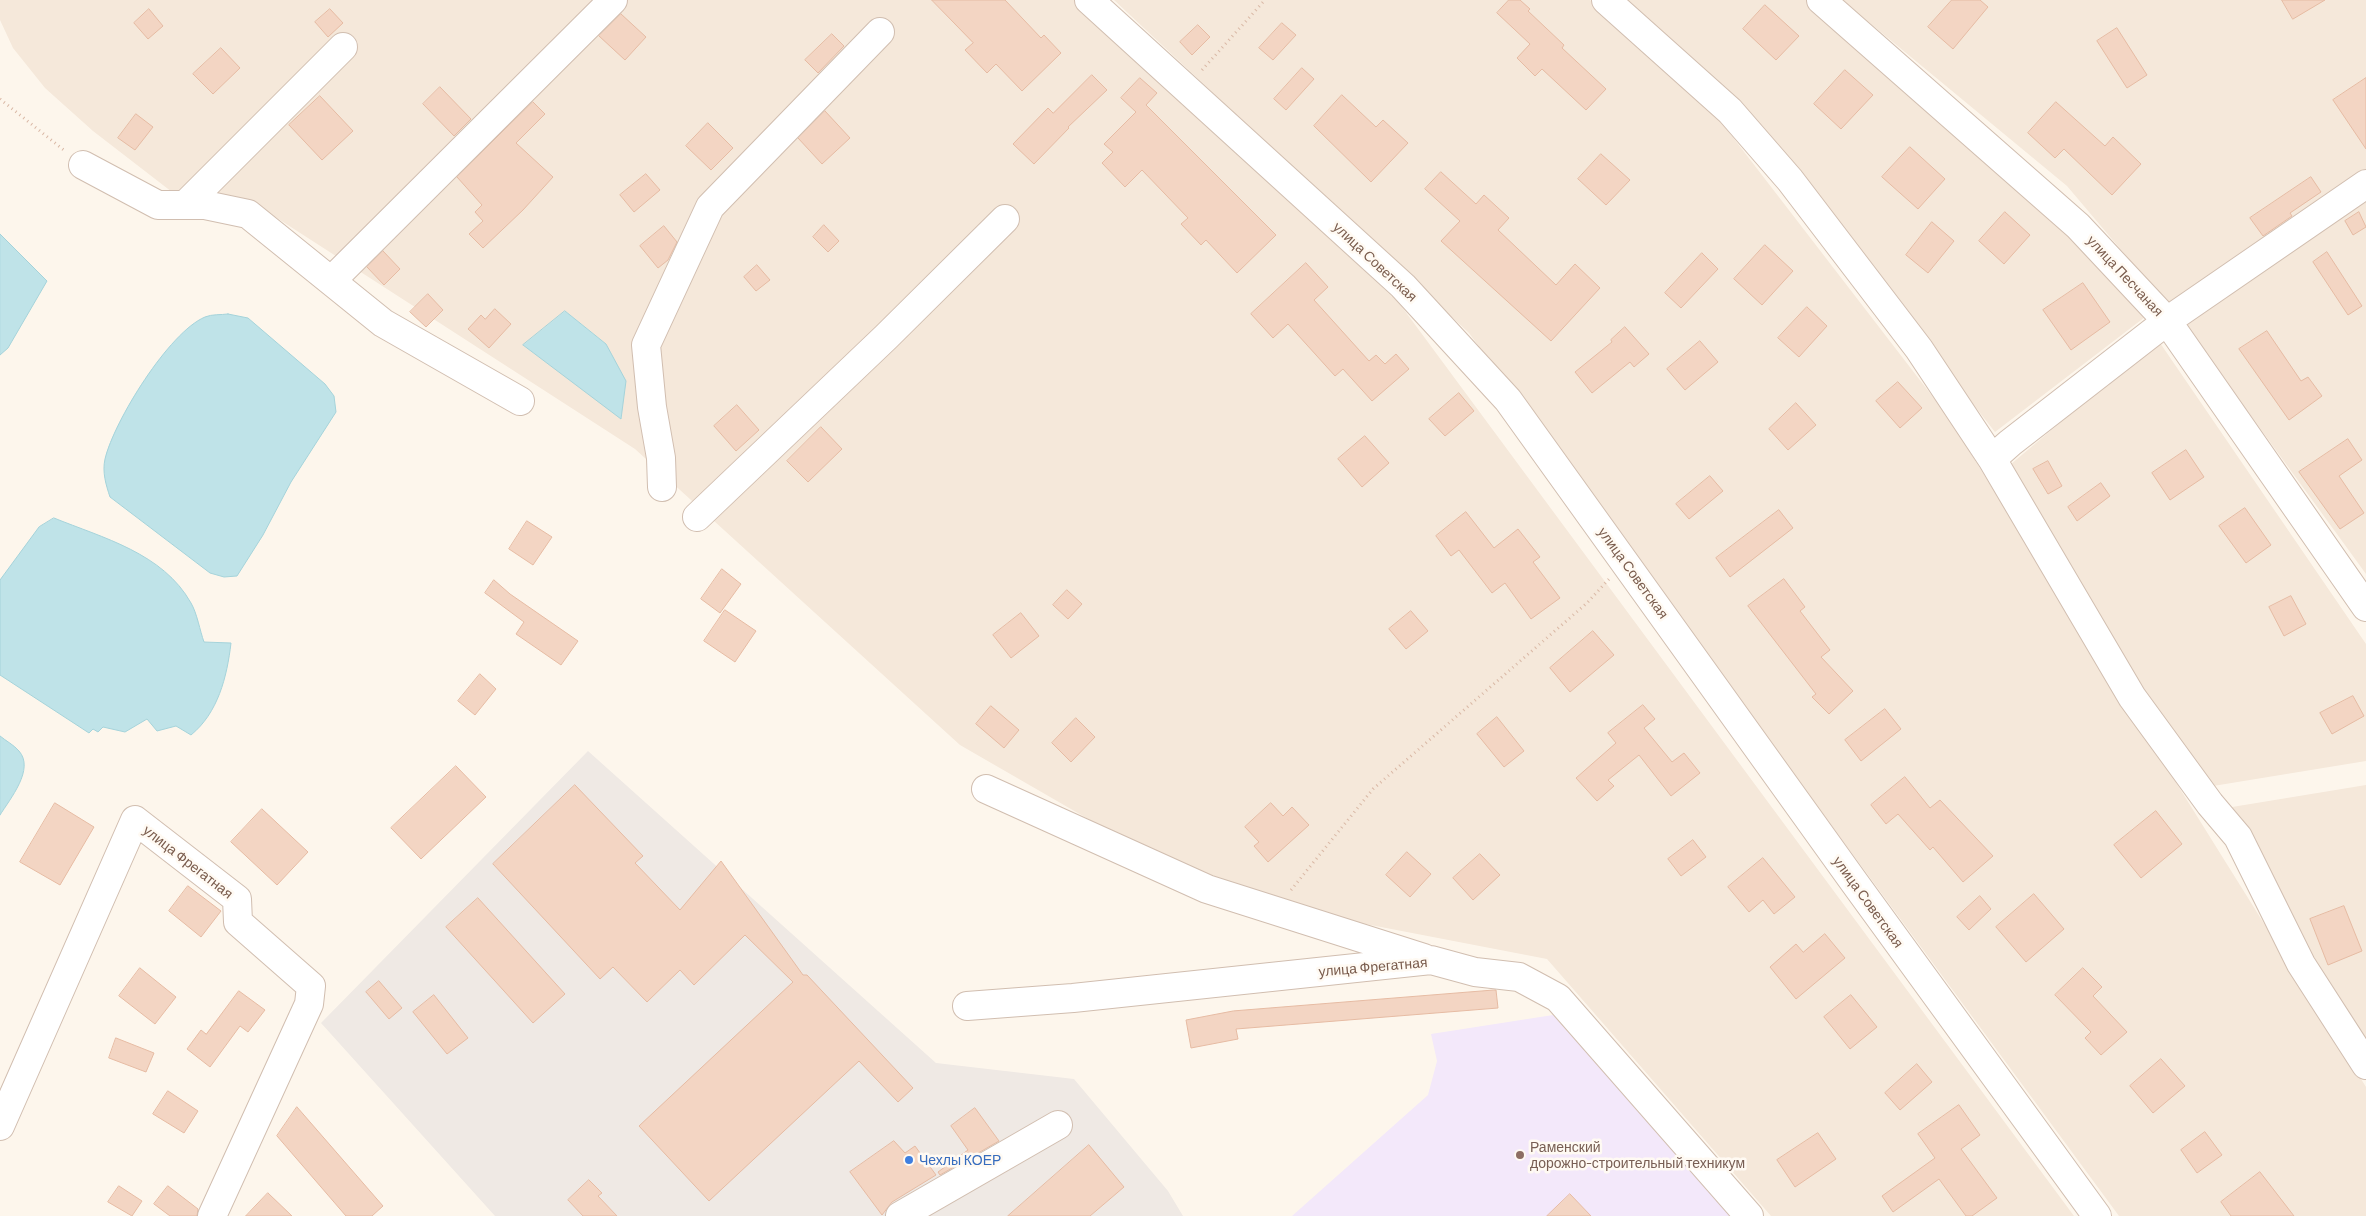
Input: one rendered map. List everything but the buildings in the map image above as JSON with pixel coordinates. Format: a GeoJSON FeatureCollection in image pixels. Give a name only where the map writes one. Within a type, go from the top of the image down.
{"type":"FeatureCollection","features":[{"type":"Feature","properties":{"kind":"street"},"geometry":{"type":"LineString","coordinates":[[331,281],[612,0]]}},
{"type":"Feature","properties":{"kind":"street","name":"улица Советская"},"geometry":{"type":"LineString","coordinates":[[1089,0],[1403,286],[1508,400],[1854,882],[2097,1216]]}},
{"type":"Feature","properties":{"kind":"street"},"geometry":{"type":"LineString","coordinates":[[1606,0],[1730,111],[1790,180],[1919,349],[1992,459],[2132,697],[2210,804],[2238,837],[2301,964],[2366,1065]]}},
{"type":"Feature","properties":{"kind":"street","name":"улица Песчаная"},"geometry":{"type":"LineString","coordinates":[[1821,0],[2078,226],[2167,322],[2366,606]]}},
{"type":"Feature","properties":{"kind":"street"},"geometry":{"type":"LineString","coordinates":[[662,488],[661,458],[652,407],[646,345],[710,207],[880,32]]}},
{"type":"Feature","properties":{"kind":"street"},"geometry":{"type":"LineString","coordinates":[[185,205],[343,47]]}},
{"type":"Feature","properties":{"kind":"street"},"geometry":{"type":"LineString","coordinates":[[83,165],[158,205],[205,205],[248,214],[383,323],[520,401]]}},
{"type":"Feature","properties":{"kind":"street"},"geometry":{"type":"LineString","coordinates":[[1992,459],[2010,443],[2167,322],[2366,184]]}},
{"type":"Feature","properties":{"kind":"street"},"geometry":{"type":"LineString","coordinates":[[697,517],[886,337],[1005,219]]}},
{"type":"Feature","properties":{"kind":"street"},"geometry":{"type":"LineString","coordinates":[[986,789],[1206,888],[1431,960]]}},
{"type":"Feature","properties":{"kind":"street","name":"улица Фрегатная"},"geometry":{"type":"LineString","coordinates":[[0,1126],[135,820],[237,899],[238,922],[311,986],[309,1004],[212,1216]]}},
{"type":"Feature","properties":{"kind":"street","name":"улица Фрегатная"},"geometry":{"type":"LineString","coordinates":[[967,1006],[1073,998],[1431,960],[1475,972],[1520,977],[1558,998],[1749,1216]]}},
{"type":"Feature","properties":{"kind":"street"},"geometry":{"type":"LineString","coordinates":[[900,1216],[1058,1125]]}},
{"type":"Feature","properties":{"kind":"path"},"geometry":{"type":"LineString","coordinates":[[1186,89],[1266,0]]}},
{"type":"Feature","properties":{"kind":"path"},"geometry":{"type":"LineString","coordinates":[[0,99],[83,165]]}},
{"type":"Feature","properties":{"kind":"path"},"geometry":{"type":"LineString","coordinates":[[1274,910],[1373,789],[1587,603],[1625,563]]}},
{"type":"Feature","properties":{"kind":"shaded area"},"geometry":{"type":"Polygon","coordinates":[[[0,0],[1074,0],[1399,303],[2074,1216],[1771,1216],[1547,959],[1355,922],[1161,861],[960,745],[635,449],[263,209],[172,192],[93,131],[45,88],[13,48],[0,20],[0,0]],[[565,311],[524,345],[622,418],[606,344],[565,311]]]}},
{"type":"Feature","properties":{"kind":"shaded area"},"geometry":{"type":"Polygon","coordinates":[[[1114,0],[1590,0],[1718,118],[1946,414],[2366,1087],[2366,1216],[2119,1216],[1469,333],[1114,0]]]}},
{"type":"Feature","properties":{"kind":"shaded area"},"geometry":{"type":"Polygon","coordinates":[[[1625,0],[1809,0],[2066,224],[2145,317],[1995,432],[1804,189],[1625,0]]]}},
{"type":"Feature","properties":{"kind":"shaded area"},"geometry":{"type":"Polygon","coordinates":[[[1842,0],[2366,0],[2366,175],[2172,310],[2067,186],[1842,0]]]}},
{"type":"Feature","properties":{"kind":"shaded area"},"geometry":{"type":"Polygon","coordinates":[[[2366,196],[2366,574],[2182,321],[2366,196]]]}},
{"type":"Feature","properties":{"kind":"shaded area"},"geometry":{"type":"Polygon","coordinates":[[[2158,340],[2366,644],[2366,761],[2207,787],[2004,470],[2158,340]]]}},
{"type":"Feature","properties":{"kind":"shaded area"},"geometry":{"type":"Polygon","coordinates":[[[588,751],[936,1063],[1074,1079],[1168,1191],[1183,1216],[495,1216],[321,1023],[588,751]]]}},
{"type":"Feature","properties":{"kind":"shaded area"},"geometry":{"type":"Polygon","coordinates":[[[2366,785],[2366,1052],[2226,808],[2366,785]]]}},
{"type":"Feature","properties":{"kind":"shaded area","name":"Раменский дорожно-строительный техникум"},"geometry":{"type":"Polygon","coordinates":[[[1553,1015],[1734,1216],[1292,1216],[1428,1095],[1437,1061],[1431,1034],[1553,1015]]]}},
{"type":"Feature","properties":{"kind":"water"},"geometry":{"type":"Polygon","coordinates":[[[0,234],[47,281],[8,348],[0,355],[0,234]]]}},
{"type":"Feature","properties":{"kind":"water"},"geometry":{"type":"Polygon","coordinates":[[[565,311],[606,344],[626,381],[621,419],[523,345],[565,311]]]}},
{"type":"Feature","properties":{"kind":"water"},"geometry":{"type":"Polygon","coordinates":[[[228,314],[248,318],[325,384],[334,396],[336,412],[291,482],[263,535],[237,576],[224,577],[210,573],[110,497],[104,469],[110,443],[131,401],[145,379],[175,340],[205,317],[228,314]]]}},
{"type":"Feature","properties":{"kind":"water"},"geometry":{"type":"Polygon","coordinates":[[[54,518],[130,549],[165,571],[191,603],[204,642],[231,643],[227,669],[220,694],[208,716],[191,735],[176,726],[157,731],[147,719],[125,732],[103,727],[98,732],[93,729],[89,733],[0,675],[0,580],[39,527],[54,518]]]}},
{"type":"Feature","properties":{"kind":"water"},"geometry":{"type":"Polygon","coordinates":[[[0,736],[19,751],[23,758],[24,766],[19,784],[0,815],[0,736]]]}},
{"type":"Feature","properties":{"kind":"place","name":"Раменский дорожно-строительный техникум"},"geometry":{"type":"Point","coordinates":[1520,1155]}},
{"type":"Feature","properties":{"kind":"place","name":"Чехлы КОЕР"},"geometry":{"type":"Point","coordinates":[909,1160]}}]}
